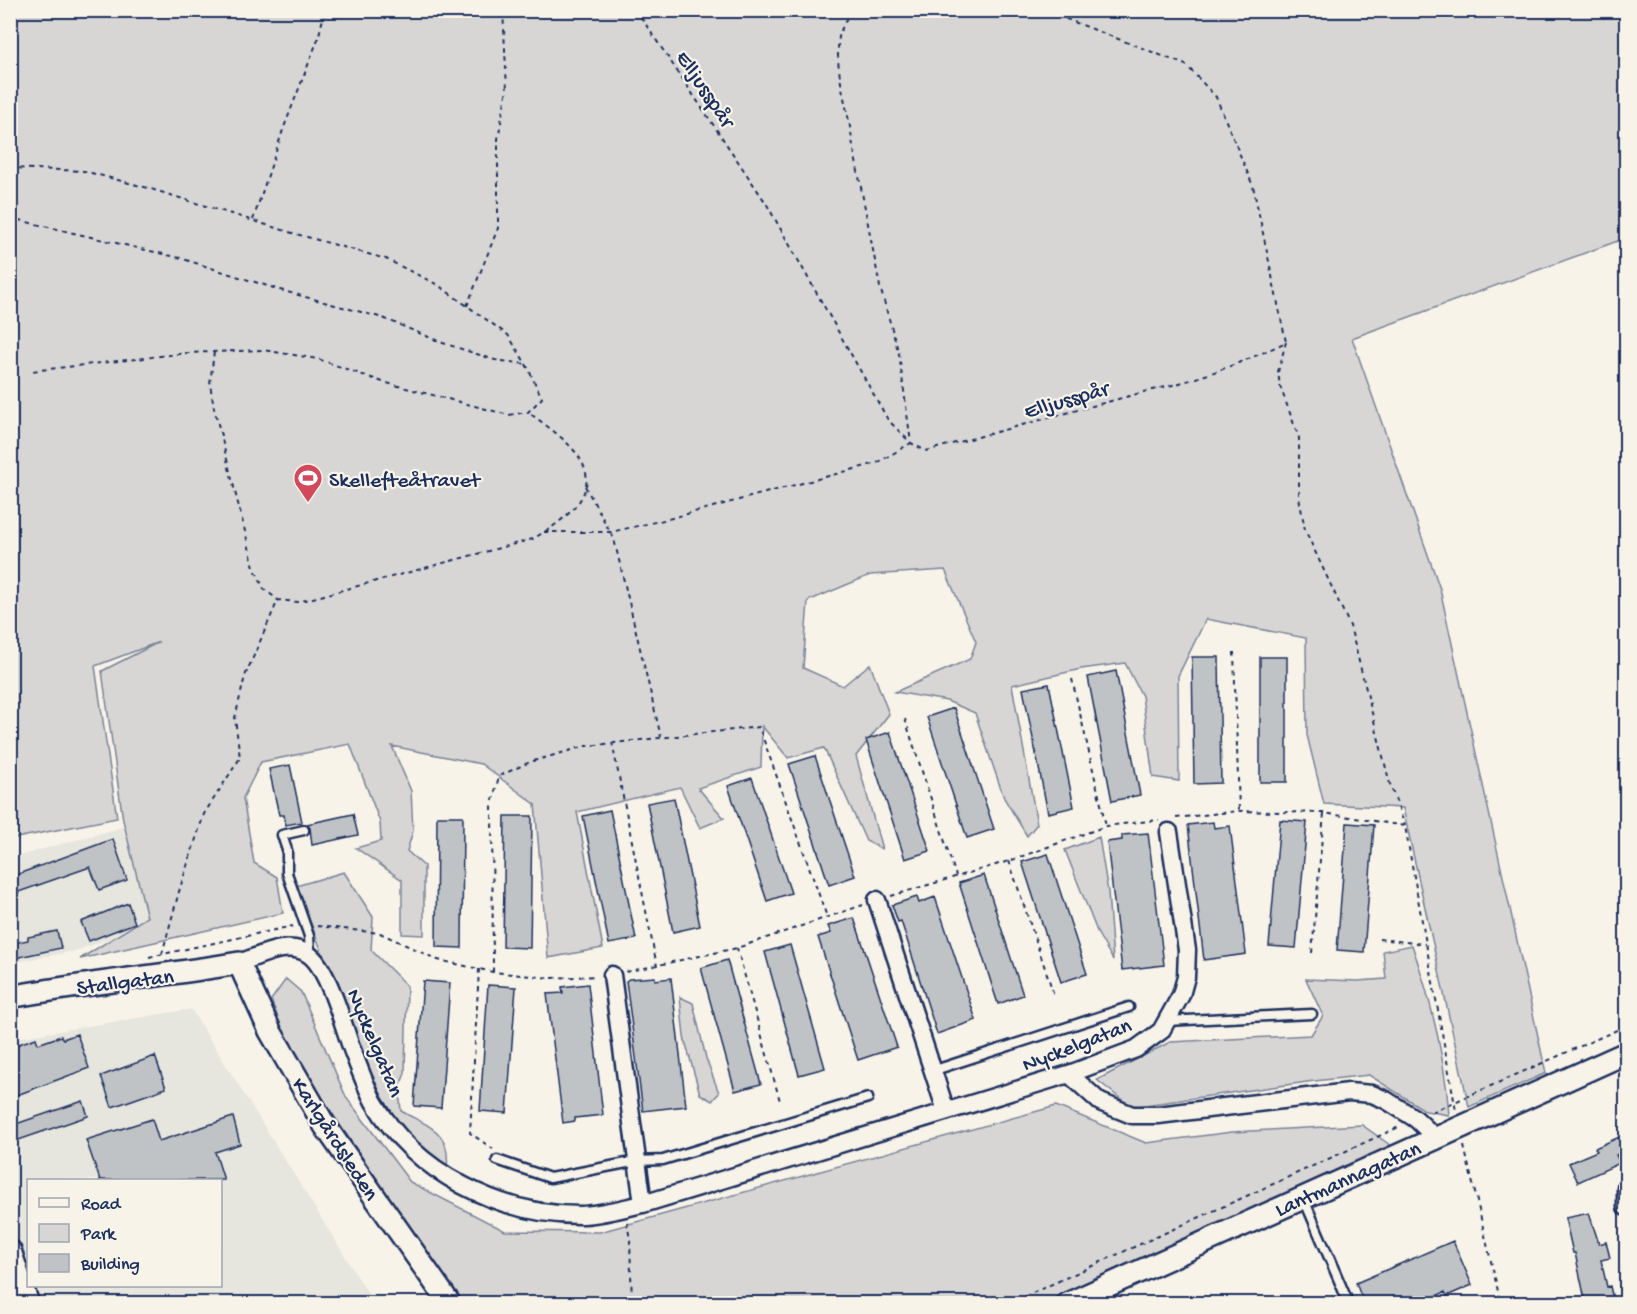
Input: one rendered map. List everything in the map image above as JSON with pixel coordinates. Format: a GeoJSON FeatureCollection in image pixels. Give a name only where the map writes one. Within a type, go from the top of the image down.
{"type":"FeatureCollection","features":[{"type":"Feature","properties":{"kind":"street","name":"Nyckelgatan"},"geometry":{"type":"LineString","coordinates":[[310,955],[321,969],[375,1102],[400,1137],[433,1166],[466,1188],[508,1205],[541,1212],[582,1215],[642,1204],[1070,1074],[1136,1049],[1161,1031],[1181,995],[1186,977],[1187,950],[1169,832]]}},
{"type":"Feature","properties":{"kind":"street"},"geometry":{"type":"LineString","coordinates":[[877,900],[946,1111]]}},
{"type":"Feature","properties":{"kind":"street"},"geometry":{"type":"LineString","coordinates":[[239,963],[286,948],[298,949],[310,955]]}},
{"type":"Feature","properties":{"kind":"street","name":"Stallgatan"},"geometry":{"type":"LineString","coordinates":[[10,997],[77,985],[168,975],[239,963]]}},
{"type":"Feature","properties":{"kind":"street","name":"Karlgårdsleden"},"geometry":{"type":"LineString","coordinates":[[239,963],[270,1031],[325,1126],[450,1304]]}},
{"type":"Feature","properties":{"kind":"street"},"geometry":{"type":"LineString","coordinates":[[612,975],[642,1204]]}},
{"type":"Feature","properties":{"kind":"street","name":"Lantmannagatan"},"geometry":{"type":"LineString","coordinates":[[1067,1304],[1626,1053]]}},
{"type":"Feature","properties":{"kind":"street"},"geometry":{"type":"LineString","coordinates":[[1070,1074],[1100,1102],[1132,1115],[1158,1115],[1349,1092],[1372,1094],[1416,1119],[1436,1138]]}},
{"type":"Feature","properties":{"kind":"street"},"geometry":{"type":"LineString","coordinates":[[1626,1188],[1626,1207]]}},
{"type":"Feature","properties":{"kind":"street"},"geometry":{"type":"LineString","coordinates":[[10,1251],[28,1304]]}},
{"type":"Feature","properties":{"kind":"lane"},"geometry":{"type":"LineString","coordinates":[[304,831],[282,835],[286,850],[287,873],[309,936],[310,955]]}},
{"type":"Feature","properties":{"kind":"lane"},"geometry":{"type":"LineString","coordinates":[[932,1071],[1128,1007]]}},
{"type":"Feature","properties":{"kind":"lane"},"geometry":{"type":"LineString","coordinates":[[1166,1021],[1312,1014]]}},
{"type":"Feature","properties":{"kind":"lane"},"geometry":{"type":"LineString","coordinates":[[497,1160],[550,1178],[637,1161],[663,1160],[868,1098]]}},
{"type":"Feature","properties":{"kind":"lane"},"geometry":{"type":"LineString","coordinates":[[1303,1197],[1349,1304]]}},
{"type":"Feature","properties":{"kind":"path"},"geometry":{"type":"LineString","coordinates":[[252,220],[318,39],[325,10]]}},
{"type":"Feature","properties":{"kind":"path"},"geometry":{"type":"LineString","coordinates":[[467,306],[498,228],[498,139],[507,89],[503,10]]}},
{"type":"Feature","properties":{"kind":"path","name":"Elljusspår"},"geometry":{"type":"LineString","coordinates":[[636,10],[766,203],[888,420],[911,443],[926,451],[1180,384],[1241,363],[1286,342]]}},
{"type":"Feature","properties":{"kind":"path"},"geometry":{"type":"LineString","coordinates":[[544,532],[611,532],[668,519],[877,463],[911,443],[899,354],[880,287],[840,76],[839,35],[851,10]]}},
{"type":"Feature","properties":{"kind":"path"},"geometry":{"type":"LineString","coordinates":[[1043,10],[1186,65],[1216,97],[1252,186],[1286,342],[1278,372],[1280,386],[1299,438],[1299,497],[1305,530],[1350,626],[1390,784],[1405,826]]}},
{"type":"Feature","properties":{"kind":"path"},"geometry":{"type":"LineString","coordinates":[[10,168],[84,171],[386,260],[438,285],[508,335],[526,364],[542,398],[528,412],[509,415],[383,382],[318,359],[263,350],[187,354],[32,371]]}},
{"type":"Feature","properties":{"kind":"path"},"geometry":{"type":"LineString","coordinates":[[10,218],[180,258],[280,290],[383,318],[443,343],[495,360],[526,364]]}},
{"type":"Feature","properties":{"kind":"path"},"geometry":{"type":"LineString","coordinates":[[214,352],[210,384],[214,408],[254,567],[264,589],[278,600],[298,602],[533,539],[561,521],[582,499],[587,480],[584,463],[560,436],[528,412]]}},
{"type":"Feature","properties":{"kind":"path"},"geometry":{"type":"LineString","coordinates":[[585,486],[614,539],[661,738]]}},
{"type":"Feature","properties":{"kind":"path"},"geometry":{"type":"LineString","coordinates":[[162,955],[180,888],[204,814],[240,758],[235,718],[245,676],[278,600]]}},
{"type":"Feature","properties":{"kind":"path"},"geometry":{"type":"LineString","coordinates":[[1234,652],[1239,811]]}},
{"type":"Feature","properties":{"kind":"path"},"geometry":{"type":"LineString","coordinates":[[1072,679],[1106,826]]}},
{"type":"Feature","properties":{"kind":"path"},"geometry":{"type":"LineString","coordinates":[[905,719],[956,876]]}},
{"type":"Feature","properties":{"kind":"path"},"geometry":{"type":"LineString","coordinates":[[493,972],[492,804],[499,776],[530,762],[586,746],[759,727],[827,917]]}},
{"type":"Feature","properties":{"kind":"path"},"geometry":{"type":"LineString","coordinates":[[612,742],[657,966]]}},
{"type":"Feature","properties":{"kind":"path"},"geometry":{"type":"LineString","coordinates":[[1312,953],[1324,813]]}},
{"type":"Feature","properties":{"kind":"path"},"geometry":{"type":"LineString","coordinates":[[1009,861],[1054,995]]}},
{"type":"Feature","properties":{"kind":"path"},"geometry":{"type":"LineString","coordinates":[[1379,939],[1425,944]]}},
{"type":"Feature","properties":{"kind":"path"},"geometry":{"type":"LineString","coordinates":[[737,948],[780,1101]]}},
{"type":"Feature","properties":{"kind":"path"},"geometry":{"type":"LineString","coordinates":[[479,969],[470,1133],[495,1151],[497,1160]]}},
{"type":"Feature","properties":{"kind":"path"},"geometry":{"type":"LineString","coordinates":[[1008,1304],[1626,1026]]}},
{"type":"Feature","properties":{"kind":"path"},"geometry":{"type":"LineString","coordinates":[[625,1208],[630,1240],[632,1304]]}},
{"type":"Feature","properties":{"kind":"shaded area"},"geometry":{"type":"Polygon","coordinates":[[[123,827],[154,923],[75,951],[11,963],[11,858],[123,827]]]}},
{"type":"Feature","properties":{"kind":"shaded area"},"geometry":{"type":"Polygon","coordinates":[[[191,1009],[374,1303],[11,1304],[11,1039],[191,1009]]]}},
{"type":"Feature","properties":{"kind":"green space"},"geometry":{"type":"Polygon","coordinates":[[[11,11],[1626,11],[1626,238],[1352,338],[1440,589],[1546,1073],[1469,1107],[1403,808],[1324,804],[1307,735],[1306,638],[1206,619],[1178,676],[1179,781],[1153,777],[1142,696],[1125,663],[1081,669],[1012,685],[1037,824],[1027,836],[1004,798],[975,713],[947,701],[895,692],[970,659],[976,642],[945,570],[870,575],[808,601],[803,668],[843,686],[870,664],[889,714],[856,756],[882,849],[866,841],[824,748],[788,758],[762,726],[761,767],[698,788],[724,818],[700,828],[680,787],[577,812],[603,948],[548,958],[535,804],[481,764],[392,746],[411,791],[413,831],[407,851],[424,866],[424,935],[402,934],[402,880],[356,848],[381,841],[380,822],[350,744],[261,762],[243,798],[254,863],[277,877],[283,913],[80,959],[147,917],[123,820],[102,671],[159,642],[95,666],[117,818],[11,839],[11,11]]]}},
{"type":"Feature","properties":{"kind":"green space"},"geometry":{"type":"Polygon","coordinates":[[[1099,837],[1108,892],[1113,960],[1098,934],[1065,850],[1099,837]]]}},
{"type":"Feature","properties":{"kind":"green space"},"geometry":{"type":"Polygon","coordinates":[[[344,872],[373,917],[371,950],[407,986],[405,1073],[399,1089],[401,1111],[430,1127],[442,1138],[446,1146],[447,1170],[417,1147],[379,1102],[296,886],[344,872]]]}},
{"type":"Feature","properties":{"kind":"green space"},"geometry":{"type":"Polygon","coordinates":[[[1412,945],[1436,1029],[1449,1115],[1426,1111],[1369,1075],[1131,1107],[1097,1080],[1170,1042],[1311,1035],[1323,1016],[1306,979],[1357,981],[1386,979],[1383,951],[1412,945]]]}},
{"type":"Feature","properties":{"kind":"green space"},"geometry":{"type":"Polygon","coordinates":[[[286,979],[301,992],[346,1097],[410,1182],[505,1231],[600,1232],[1056,1106],[1146,1143],[1232,1132],[1362,1125],[1390,1145],[1376,1157],[1049,1303],[459,1303],[292,1053],[271,1000],[286,979]]]}},
{"type":"Feature","properties":{"kind":"green space"},"geometry":{"type":"Polygon","coordinates":[[[680,997],[693,1003],[706,1058],[719,1093],[712,1101],[700,1094],[684,1037],[680,997]]]}},
{"type":"Feature","properties":{"kind":"building"},"geometry":{"type":"Polygon","coordinates":[[[1192,657],[1219,657],[1221,783],[1194,784],[1192,657]]]}},
{"type":"Feature","properties":{"kind":"building"},"geometry":{"type":"Polygon","coordinates":[[[1260,657],[1287,657],[1287,782],[1260,782],[1260,657]]]}},
{"type":"Feature","properties":{"kind":"building"},"geometry":{"type":"Polygon","coordinates":[[[1116,671],[1140,795],[1112,801],[1088,677],[1116,671]]]}},
{"type":"Feature","properties":{"kind":"building"},"geometry":{"type":"Polygon","coordinates":[[[1049,684],[1074,807],[1048,813],[1023,689],[1049,684]]]}},
{"type":"Feature","properties":{"kind":"building"},"geometry":{"type":"Polygon","coordinates":[[[954,708],[994,829],[967,838],[927,717],[954,708]]]}},
{"type":"Feature","properties":{"kind":"building"},"geometry":{"type":"Polygon","coordinates":[[[890,732],[930,851],[905,859],[866,740],[890,732]]]}},
{"type":"Feature","properties":{"kind":"building"},"geometry":{"type":"Polygon","coordinates":[[[815,756],[855,876],[829,885],[789,764],[815,756]]]}},
{"type":"Feature","properties":{"kind":"building"},"geometry":{"type":"Polygon","coordinates":[[[290,765],[302,822],[286,825],[284,815],[279,815],[269,769],[290,765]]]}},
{"type":"Feature","properties":{"kind":"building"},"geometry":{"type":"Polygon","coordinates":[[[752,778],[791,893],[767,901],[728,786],[752,778]]]}},
{"type":"Feature","properties":{"kind":"building"},"geometry":{"type":"Polygon","coordinates":[[[674,798],[700,926],[673,932],[647,803],[674,798]]]}},
{"type":"Feature","properties":{"kind":"building"},"geometry":{"type":"Polygon","coordinates":[[[610,810],[636,939],[609,944],[583,816],[610,810]]]}},
{"type":"Feature","properties":{"kind":"building"},"geometry":{"type":"Polygon","coordinates":[[[353,814],[358,835],[312,845],[310,828],[307,824],[353,814]]]}},
{"type":"Feature","properties":{"kind":"building"},"geometry":{"type":"Polygon","coordinates":[[[437,816],[463,816],[462,948],[436,947],[437,816]]]}},
{"type":"Feature","properties":{"kind":"building"},"geometry":{"type":"Polygon","coordinates":[[[505,816],[532,816],[530,948],[503,947],[505,816]]]}},
{"type":"Feature","properties":{"kind":"building"},"geometry":{"type":"Polygon","coordinates":[[[1280,820],[1307,822],[1296,948],[1269,946],[1280,820]]]}},
{"type":"Feature","properties":{"kind":"building"},"geometry":{"type":"Polygon","coordinates":[[[1213,822],[1214,828],[1230,826],[1246,954],[1204,960],[1188,825],[1213,822]]]}},
{"type":"Feature","properties":{"kind":"building"},"geometry":{"type":"Polygon","coordinates":[[[1347,823],[1374,825],[1364,952],[1337,950],[1347,823]]]}},
{"type":"Feature","properties":{"kind":"building"},"geometry":{"type":"Polygon","coordinates":[[[1148,833],[1164,965],[1122,970],[1107,842],[1122,840],[1122,835],[1148,833]]]}},
{"type":"Feature","properties":{"kind":"building"},"geometry":{"type":"Polygon","coordinates":[[[113,839],[127,880],[99,890],[90,867],[10,895],[10,877],[113,839]]]}},
{"type":"Feature","properties":{"kind":"building"},"geometry":{"type":"Polygon","coordinates":[[[1048,854],[1087,974],[1061,982],[1022,862],[1048,854]]]}},
{"type":"Feature","properties":{"kind":"building"},"geometry":{"type":"Polygon","coordinates":[[[984,875],[1023,995],[998,1004],[959,883],[984,875]]]}},
{"type":"Feature","properties":{"kind":"building"},"geometry":{"type":"Polygon","coordinates":[[[917,897],[919,903],[935,897],[976,1020],[937,1034],[901,921],[898,922],[892,905],[917,897]]]}},
{"type":"Feature","properties":{"kind":"building"},"geometry":{"type":"Polygon","coordinates":[[[128,903],[135,923],[89,941],[81,922],[128,903]]]}},
{"type":"Feature","properties":{"kind":"building"},"geometry":{"type":"Polygon","coordinates":[[[854,918],[897,1047],[858,1060],[818,937],[831,933],[828,926],[854,918]]]}},
{"type":"Feature","properties":{"kind":"building"},"geometry":{"type":"Polygon","coordinates":[[[57,931],[61,948],[10,959],[10,944],[28,940],[28,937],[57,931]]]}},
{"type":"Feature","properties":{"kind":"building"},"geometry":{"type":"Polygon","coordinates":[[[790,945],[825,1068],[799,1075],[765,952],[790,945]]]}},
{"type":"Feature","properties":{"kind":"building"},"geometry":{"type":"Polygon","coordinates":[[[727,960],[761,1084],[735,1091],[701,968],[727,960]]]}},
{"type":"Feature","properties":{"kind":"building"},"geometry":{"type":"Polygon","coordinates":[[[655,977],[655,980],[671,978],[686,1106],[643,1111],[626,981],[655,977]]]}},
{"type":"Feature","properties":{"kind":"building"},"geometry":{"type":"Polygon","coordinates":[[[423,981],[450,983],[441,1108],[414,1106],[423,981]]]}},
{"type":"Feature","properties":{"kind":"building"},"geometry":{"type":"Polygon","coordinates":[[[588,984],[603,1115],[575,1118],[575,1121],[563,1123],[547,994],[563,993],[562,987],[588,984]]]}},
{"type":"Feature","properties":{"kind":"building"},"geometry":{"type":"Polygon","coordinates":[[[488,985],[516,987],[507,1113],[480,1111],[488,985]]]}},
{"type":"Feature","properties":{"kind":"building"},"geometry":{"type":"Polygon","coordinates":[[[77,1034],[89,1068],[17,1095],[14,1085],[10,1087],[10,1047],[36,1038],[38,1044],[61,1036],[63,1039],[77,1034]]]}},
{"type":"Feature","properties":{"kind":"building"},"geometry":{"type":"Polygon","coordinates":[[[155,1056],[166,1088],[112,1107],[101,1076],[155,1056]]]}},
{"type":"Feature","properties":{"kind":"building"},"geometry":{"type":"Polygon","coordinates":[[[83,1101],[88,1116],[10,1143],[10,1126],[83,1101]]]}},
{"type":"Feature","properties":{"kind":"building"},"geometry":{"type":"Polygon","coordinates":[[[233,1117],[240,1144],[215,1152],[224,1180],[100,1179],[86,1140],[152,1119],[159,1141],[233,1117]]]}},
{"type":"Feature","properties":{"kind":"building"},"geometry":{"type":"Polygon","coordinates":[[[1626,1134],[1626,1150],[1616,1155],[1620,1163],[1578,1182],[1569,1163],[1597,1151],[1595,1148],[1626,1134]]]}},
{"type":"Feature","properties":{"kind":"building"},"geometry":{"type":"Polygon","coordinates":[[[1589,1213],[1599,1244],[1606,1242],[1610,1258],[1601,1260],[1607,1287],[1610,1286],[1614,1304],[1586,1304],[1565,1218],[1589,1213]]]}},
{"type":"Feature","properties":{"kind":"building"},"geometry":{"type":"Polygon","coordinates":[[[1453,1241],[1472,1285],[1447,1296],[1445,1292],[1418,1304],[1364,1304],[1356,1283],[1453,1241]]]}},
{"type":"Feature","properties":{"kind":"place","name":"Skellefteåtravet"},"geometry":{"type":"Point","coordinates":[308,504]}}]}
